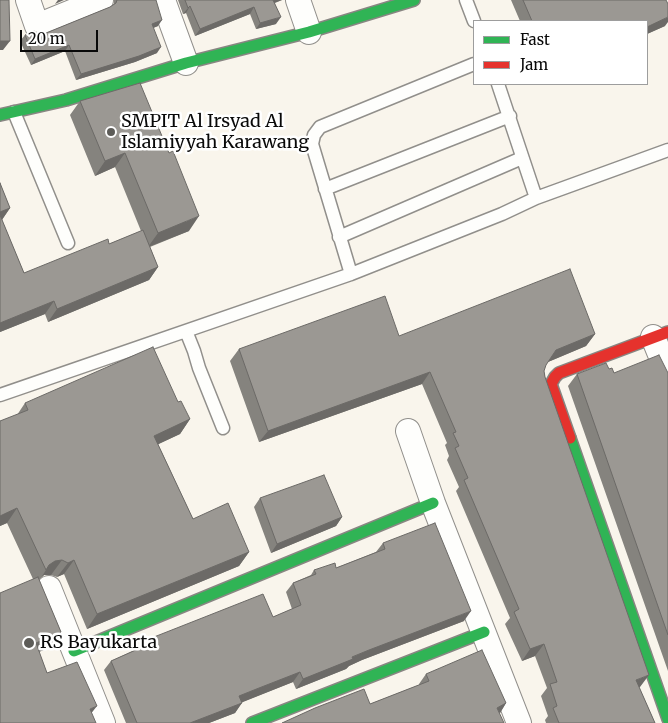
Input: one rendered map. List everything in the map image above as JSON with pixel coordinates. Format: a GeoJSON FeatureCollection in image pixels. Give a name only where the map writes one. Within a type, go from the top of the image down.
{"type":"FeatureCollection","features":[{"type":"Feature","properties":{"kind":"street"},"geometry":{"type":"LineString","coordinates":[[28,0],[37,26],[101,0]]}},
{"type":"Feature","properties":{"kind":"street"},"geometry":{"type":"LineString","coordinates":[[163,0],[186,63]]}},
{"type":"Feature","properties":{"kind":"street"},"geometry":{"type":"LineString","coordinates":[[298,0],[309,32]]}},
{"type":"Feature","properties":{"kind":"street"},"geometry":{"type":"LineString","coordinates":[[0,115],[66,100],[186,63],[309,32],[414,0]]}},
{"type":"Feature","properties":{"kind":"street"},"geometry":{"type":"LineString","coordinates":[[668,374],[661,335],[560,373],[551,384],[668,719]]}},
{"type":"Feature","properties":{"kind":"street"},"geometry":{"type":"LineString","coordinates":[[408,431],[433,503],[519,723]]}},
{"type":"Feature","properties":{"kind":"street"},"geometry":{"type":"LineString","coordinates":[[74,651],[433,503]]}},
{"type":"Feature","properties":{"kind":"street"},"geometry":{"type":"LineString","coordinates":[[48,588],[103,723]]}},
{"type":"Feature","properties":{"kind":"street"},"geometry":{"type":"LineString","coordinates":[[252,723],[484,632]]}},
{"type":"Feature","properties":{"kind":"lane"},"geometry":{"type":"LineString","coordinates":[[466,0],[474,20]]}},
{"type":"Feature","properties":{"kind":"lane"},"geometry":{"type":"LineString","coordinates":[[351,274],[312,144],[314,134],[320,127],[473,64]]}},
{"type":"Feature","properties":{"kind":"lane"},"geometry":{"type":"LineString","coordinates":[[498,85],[536,198]]}},
{"type":"Feature","properties":{"kind":"lane"},"geometry":{"type":"LineString","coordinates":[[14,112],[68,242]]}},
{"type":"Feature","properties":{"kind":"lane"},"geometry":{"type":"LineString","coordinates":[[325,190],[510,116]]}},
{"type":"Feature","properties":{"kind":"lane"},"geometry":{"type":"LineString","coordinates":[[0,395],[351,274],[502,214],[536,198],[668,150]]}},
{"type":"Feature","properties":{"kind":"lane"},"geometry":{"type":"LineString","coordinates":[[339,238],[522,158]]}},
{"type":"Feature","properties":{"kind":"lane"},"geometry":{"type":"LineString","coordinates":[[186,331],[223,428]]}},
{"type":"Feature","properties":{"kind":"building"},"geometry":{"type":"Polygon","coordinates":[[[0,0],[9,0],[10,41],[0,41],[0,0]]]}},
{"type":"Feature","properties":{"kind":"building"},"geometry":{"type":"Polygon","coordinates":[[[117,0],[156,0],[162,20],[152,24],[161,47],[81,74],[69,45],[35,59],[25,35],[34,31],[40,34],[46,33],[110,7],[117,0]]]}},
{"type":"Feature","properties":{"kind":"building"},"geometry":{"type":"Polygon","coordinates":[[[185,0],[273,0],[281,17],[260,23],[254,7],[200,29],[190,6],[188,8],[185,0]]]}},
{"type":"Feature","properties":{"kind":"building"},"geometry":{"type":"Polygon","coordinates":[[[523,0],[666,0],[668,4],[668,17],[648,27],[648,20],[532,20],[523,0]]]}},
{"type":"Feature","properties":{"kind":"building"},"geometry":{"type":"Polygon","coordinates":[[[140,83],[169,153],[173,151],[199,216],[158,233],[125,153],[105,161],[80,101],[140,83]]]}},
{"type":"Feature","properties":{"kind":"building"},"geometry":{"type":"Polygon","coordinates":[[[0,183],[10,208],[0,212],[0,183]]]}},
{"type":"Feature","properties":{"kind":"building"},"geometry":{"type":"Polygon","coordinates":[[[0,215],[24,273],[108,239],[109,244],[143,230],[158,267],[57,309],[54,301],[0,323],[0,215]]]}},
{"type":"Feature","properties":{"kind":"building"},"geometry":{"type":"Polygon","coordinates":[[[570,269],[595,334],[556,350],[546,365],[545,377],[649,675],[636,680],[655,723],[559,723],[553,708],[557,706],[550,684],[557,682],[544,644],[530,649],[514,612],[519,609],[464,480],[468,478],[455,448],[459,446],[453,433],[456,432],[430,372],[268,431],[239,349],[385,296],[399,336],[570,269]]]}},
{"type":"Feature","properties":{"kind":"building"},"geometry":{"type":"Polygon","coordinates":[[[153,347],[178,402],[181,401],[190,419],[154,436],[193,519],[228,503],[249,552],[97,614],[74,560],[68,563],[62,560],[55,561],[46,570],[17,508],[0,516],[0,421],[28,410],[25,403],[153,347]]]}},
{"type":"Feature","properties":{"kind":"building"},"geometry":{"type":"Polygon","coordinates":[[[659,355],[668,373],[668,635],[577,374],[606,363],[609,369],[612,368],[614,373],[659,355]]]}},
{"type":"Feature","properties":{"kind":"building"},"geometry":{"type":"Polygon","coordinates":[[[324,475],[342,517],[277,544],[260,498],[324,475]]]}},
{"type":"Feature","properties":{"kind":"building"},"geometry":{"type":"Polygon","coordinates":[[[435,523],[471,611],[369,650],[352,657],[353,659],[303,679],[300,672],[259,688],[239,696],[242,703],[190,723],[137,723],[111,661],[156,641],[154,637],[263,594],[273,617],[301,605],[293,583],[316,574],[314,570],[335,563],[336,568],[385,549],[383,543],[435,523]]]}},
{"type":"Feature","properties":{"kind":"building","name":"RS Bayukarta"},"geometry":{"type":"Polygon","coordinates":[[[38,577],[61,632],[36,643],[47,673],[77,662],[97,706],[90,709],[96,723],[0,723],[0,593],[38,577]]]}},
{"type":"Feature","properties":{"kind":"building"},"geometry":{"type":"Polygon","coordinates":[[[482,650],[506,703],[497,708],[504,723],[282,723],[364,689],[370,704],[429,681],[426,674],[482,650]]]}},
{"type":"Feature","properties":{"kind":"traffic: fast"},"geometry":{"type":"LineString","coordinates":[[0,115],[66,100],[186,63],[309,32],[414,0]]}},
{"type":"Feature","properties":{"kind":"traffic: fast"},"geometry":{"type":"LineString","coordinates":[[570,438],[668,719]]}},
{"type":"Feature","properties":{"kind":"traffic: fast"},"geometry":{"type":"LineString","coordinates":[[74,651],[433,503]]}},
{"type":"Feature","properties":{"kind":"traffic: fast"},"geometry":{"type":"LineString","coordinates":[[252,723],[484,632]]}},
{"type":"Feature","properties":{"kind":"traffic: jam"},"geometry":{"type":"LineString","coordinates":[[570,438],[551,384],[555,377],[559,373],[668,332]]}},
{"type":"Feature","properties":{"kind":"place","name":"SMPIT Al Irsyad Al Islamiyyah Karawang"},"geometry":{"type":"Point","coordinates":[111,132]}},
{"type":"Feature","properties":{"kind":"place","name":"RS Bayukarta"},"geometry":{"type":"Point","coordinates":[29,643]}}]}
